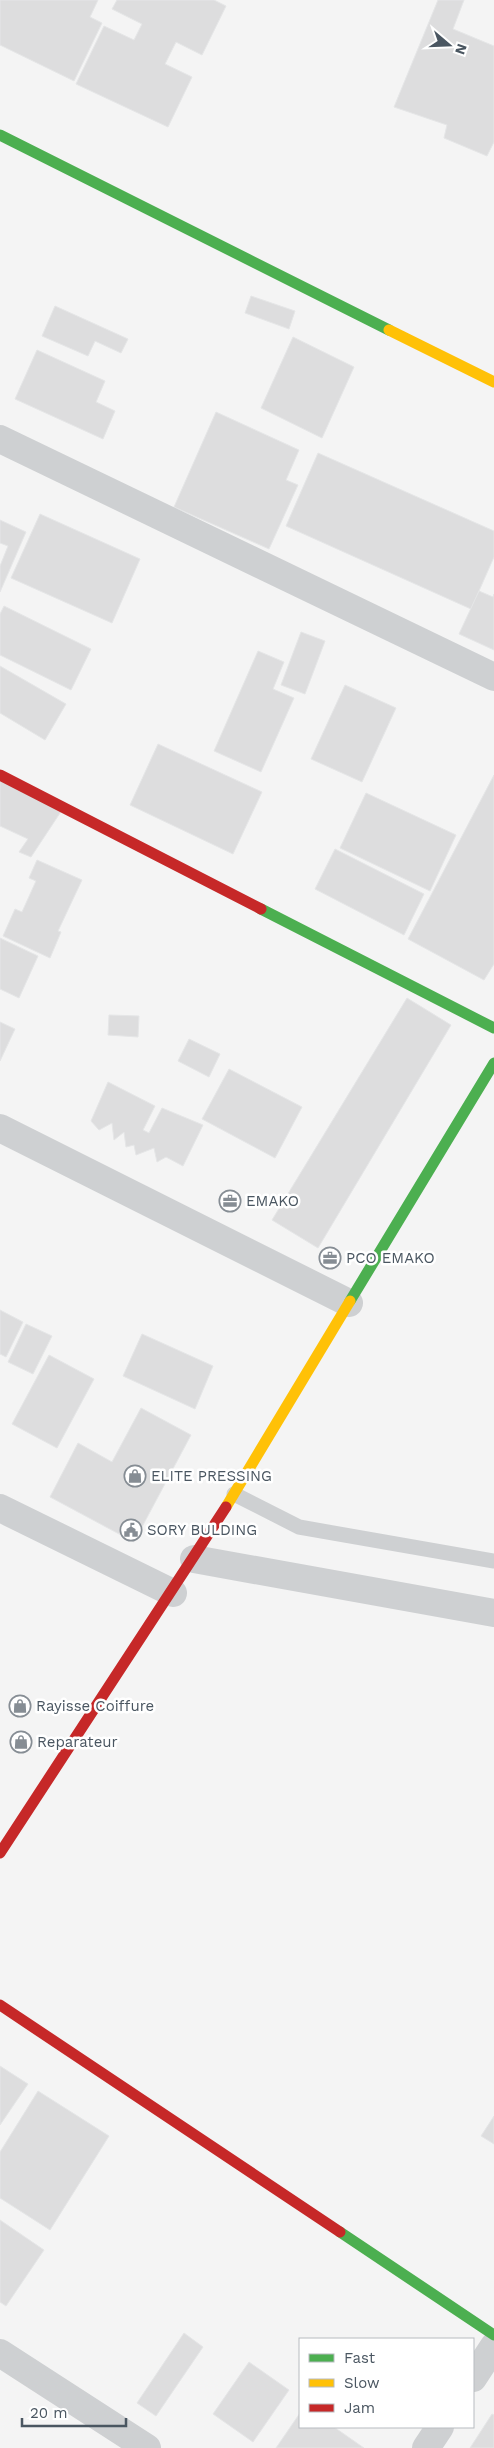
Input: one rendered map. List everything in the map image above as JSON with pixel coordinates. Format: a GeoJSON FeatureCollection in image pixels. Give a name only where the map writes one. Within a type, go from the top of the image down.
{"type":"FeatureCollection","features":[{"type":"Feature","properties":{"kind":"street"},"geometry":{"type":"LineString","coordinates":[[0,135],[494,382]]}},
{"type":"Feature","properties":{"kind":"street"},"geometry":{"type":"LineString","coordinates":[[0,439],[494,677]]}},
{"type":"Feature","properties":{"kind":"street"},"geometry":{"type":"LineString","coordinates":[[0,775],[494,1028]]}},
{"type":"Feature","properties":{"kind":"street"},"geometry":{"type":"LineString","coordinates":[[0,1853],[173,1593],[494,1063]]}},
{"type":"Feature","properties":{"kind":"street"},"geometry":{"type":"LineString","coordinates":[[0,1128],[349,1303]]}},
{"type":"Feature","properties":{"kind":"street"},"geometry":{"type":"LineString","coordinates":[[0,1508],[173,1593]]}},
{"type":"Feature","properties":{"kind":"street"},"geometry":{"type":"LineString","coordinates":[[194,1559],[494,1613]]}},
{"type":"Feature","properties":{"kind":"street"},"geometry":{"type":"LineString","coordinates":[[0,2005],[494,2334]]}},
{"type":"Feature","properties":{"kind":"street"},"geometry":{"type":"LineString","coordinates":[[474,2376],[494,2346]]}},
{"type":"Feature","properties":{"kind":"street"},"geometry":{"type":"LineString","coordinates":[[0,2353],[147,2448]]}},
{"type":"Feature","properties":{"kind":"street"},"geometry":{"type":"LineString","coordinates":[[426,2448],[439,2428]]}},
{"type":"Feature","properties":{"kind":"lane"},"geometry":{"type":"LineString","coordinates":[[234,1494],[298,1528],[494,1560]]}},
{"type":"Feature","properties":{"kind":"building"},"geometry":{"type":"Polygon","coordinates":[[[0,0],[98,0],[90,17],[102,23],[74,81],[0,45],[0,0]]]}},
{"type":"Feature","properties":{"kind":"building"},"geometry":{"type":"Polygon","coordinates":[[[117,0],[214,0],[226,6],[202,55],[176,42],[165,64],[192,77],[168,127],[76,84],[104,26],[134,40],[142,24],[112,9],[117,0]]]}},
{"type":"Feature","properties":{"kind":"building"},"geometry":{"type":"Polygon","coordinates":[[[438,0],[464,0],[453,29],[494,46],[494,142],[487,156],[444,138],[447,125],[394,107],[438,0]]]}},
{"type":"Feature","properties":{"kind":"building"},"geometry":{"type":"Polygon","coordinates":[[[251,296],[295,311],[289,329],[245,313],[251,296]]]}},
{"type":"Feature","properties":{"kind":"building"},"geometry":{"type":"Polygon","coordinates":[[[55,306],[128,339],[121,353],[95,341],[88,356],[42,336],[55,306]]]}},
{"type":"Feature","properties":{"kind":"building"},"geometry":{"type":"Polygon","coordinates":[[[293,337],[354,367],[322,438],[261,408],[293,337]]]}},
{"type":"Feature","properties":{"kind":"building"},"geometry":{"type":"Polygon","coordinates":[[[37,350],[105,381],[96,402],[115,411],[103,439],[15,399],[37,350]]]}},
{"type":"Feature","properties":{"kind":"building"},"geometry":{"type":"Polygon","coordinates":[[[216,412],[299,450],[286,480],[298,485],[269,549],[174,507],[216,412]]]}},
{"type":"Feature","properties":{"kind":"building"},"geometry":{"type":"Polygon","coordinates":[[[318,453],[494,531],[494,557],[471,609],[286,526],[318,453]]]}},
{"type":"Feature","properties":{"kind":"building"},"geometry":{"type":"Polygon","coordinates":[[[40,514],[140,559],[112,623],[11,578],[40,514]]]}},
{"type":"Feature","properties":{"kind":"building"},"geometry":{"type":"Polygon","coordinates":[[[0,520],[26,532],[0,592],[0,566],[8,546],[0,543],[0,520]]]}},
{"type":"Feature","properties":{"kind":"building"},"geometry":{"type":"Polygon","coordinates":[[[479,591],[493,597],[494,594],[494,650],[459,634],[479,591]]]}},
{"type":"Feature","properties":{"kind":"building"},"geometry":{"type":"Polygon","coordinates":[[[4,606],[91,649],[71,690],[0,655],[0,614],[4,606]]]}},
{"type":"Feature","properties":{"kind":"building"},"geometry":{"type":"Polygon","coordinates":[[[301,632],[325,641],[305,694],[281,685],[301,632]]]}},
{"type":"Feature","properties":{"kind":"building"},"geometry":{"type":"Polygon","coordinates":[[[258,651],[284,662],[273,689],[294,698],[261,772],[214,751],[258,651]]]}},
{"type":"Feature","properties":{"kind":"building"},"geometry":{"type":"Polygon","coordinates":[[[0,666],[66,704],[45,740],[0,713],[0,666]]]}},
{"type":"Feature","properties":{"kind":"building"},"geometry":{"type":"Polygon","coordinates":[[[345,685],[396,708],[362,782],[311,759],[345,685]]]}},
{"type":"Feature","properties":{"kind":"building"},"geometry":{"type":"Polygon","coordinates":[[[158,744],[262,792],[233,854],[130,805],[158,744]]]}},
{"type":"Feature","properties":{"kind":"building"},"geometry":{"type":"Polygon","coordinates":[[[494,775],[494,964],[484,980],[408,939],[494,775]]]}},
{"type":"Feature","properties":{"kind":"building"},"geometry":{"type":"Polygon","coordinates":[[[0,778],[62,810],[31,857],[19,852],[28,839],[0,826],[0,778]]]}},
{"type":"Feature","properties":{"kind":"building"},"geometry":{"type":"Polygon","coordinates":[[[366,793],[456,835],[430,891],[340,848],[366,793]]]}},
{"type":"Feature","properties":{"kind":"building"},"geometry":{"type":"Polygon","coordinates":[[[335,849],[424,894],[404,935],[315,889],[335,849]]]}},
{"type":"Feature","properties":{"kind":"building"},"geometry":{"type":"Polygon","coordinates":[[[37,860],[82,880],[58,931],[61,932],[50,958],[3,936],[15,909],[22,912],[36,881],[29,878],[37,860]]]}},
{"type":"Feature","properties":{"kind":"building"},"geometry":{"type":"Polygon","coordinates":[[[0,938],[38,956],[19,998],[0,989],[0,938]]]}},
{"type":"Feature","properties":{"kind":"building"},"geometry":{"type":"Polygon","coordinates":[[[407,998],[451,1025],[318,1248],[272,1220],[407,998]]]}},
{"type":"Feature","properties":{"kind":"building"},"geometry":{"type":"Polygon","coordinates":[[[109,1015],[139,1016],[138,1037],[108,1035],[109,1015]]]}},
{"type":"Feature","properties":{"kind":"building"},"geometry":{"type":"Polygon","coordinates":[[[0,1022],[15,1029],[0,1061],[0,1022]]]}},
{"type":"Feature","properties":{"kind":"building"},"geometry":{"type":"Polygon","coordinates":[[[189,1039],[220,1054],[209,1077],[178,1061],[189,1039]]]}},
{"type":"Feature","properties":{"kind":"building"},"geometry":{"type":"Polygon","coordinates":[[[229,1069],[302,1107],[275,1158],[202,1119],[229,1069]]]}},
{"type":"Feature","properties":{"kind":"building"},"geometry":{"type":"Polygon","coordinates":[[[108,1082],[155,1106],[143,1130],[149,1133],[162,1108],[203,1125],[183,1166],[166,1157],[157,1162],[154,1148],[136,1155],[134,1145],[126,1147],[124,1132],[114,1140],[112,1123],[99,1130],[91,1121],[108,1082]]]}},
{"type":"Feature","properties":{"kind":"building"},"geometry":{"type":"Polygon","coordinates":[[[0,1310],[23,1322],[6,1357],[0,1354],[0,1310]]]}},
{"type":"Feature","properties":{"kind":"building"},"geometry":{"type":"Polygon","coordinates":[[[26,1324],[52,1336],[33,1374],[8,1362],[26,1324]]]}},
{"type":"Feature","properties":{"kind":"building"},"geometry":{"type":"Polygon","coordinates":[[[142,1334],[213,1366],[195,1409],[123,1376],[142,1334]]]}},
{"type":"Feature","properties":{"kind":"building"},"geometry":{"type":"Polygon","coordinates":[[[49,1355],[94,1379],[57,1448],[12,1424],[49,1355]]]}},
{"type":"Feature","properties":{"kind":"building"},"geometry":{"type":"Polygon","coordinates":[[[141,1408],[191,1435],[134,1542],[50,1497],[78,1443],[112,1462],[141,1408]]]}},
{"type":"Feature","properties":{"kind":"building"},"geometry":{"type":"Polygon","coordinates":[[[0,2066],[28,2084],[0,2125],[0,2066]]]}},
{"type":"Feature","properties":{"kind":"building"},"geometry":{"type":"Polygon","coordinates":[[[38,2091],[109,2136],[50,2230],[0,2198],[0,2152],[38,2091]]]}},
{"type":"Feature","properties":{"kind":"building"},"geometry":{"type":"Polygon","coordinates":[[[494,2116],[494,2144],[481,2136],[494,2116]]]}},
{"type":"Feature","properties":{"kind":"building"},"geometry":{"type":"Polygon","coordinates":[[[0,2220],[44,2250],[6,2306],[0,2302],[0,2220]]]}},
{"type":"Feature","properties":{"kind":"building"},"geometry":{"type":"Polygon","coordinates":[[[184,2333],[203,2347],[156,2416],[137,2403],[184,2333]]]}},
{"type":"Feature","properties":{"kind":"building"},"geometry":{"type":"Polygon","coordinates":[[[249,2362],[289,2390],[253,2442],[213,2414],[249,2362]]]}},
{"type":"Feature","properties":{"kind":"building"},"geometry":{"type":"Polygon","coordinates":[[[299,2414],[299,2428],[335,2428],[364,2448],[276,2448],[299,2414]]]}},
{"type":"Feature","properties":{"kind":"building"},"geometry":{"type":"Polygon","coordinates":[[[492,2414],[494,2415],[494,2448],[470,2448],[492,2414]]]}},
{"type":"Feature","properties":{"kind":"traffic: fast"},"geometry":{"type":"LineString","coordinates":[[0,135],[389,330]]}},
{"type":"Feature","properties":{"kind":"traffic: fast"},"geometry":{"type":"LineString","coordinates":[[261,909],[494,1028]]}},
{"type":"Feature","properties":{"kind":"traffic: fast"},"geometry":{"type":"LineString","coordinates":[[350,1301],[494,1063]]}},
{"type":"Feature","properties":{"kind":"traffic: fast"},"geometry":{"type":"LineString","coordinates":[[340,2232],[494,2335]]}},
{"type":"Feature","properties":{"kind":"traffic: slow"},"geometry":{"type":"LineString","coordinates":[[389,330],[494,382]]}},
{"type":"Feature","properties":{"kind":"traffic: slow"},"geometry":{"type":"LineString","coordinates":[[226,1507],[350,1301]]}},
{"type":"Feature","properties":{"kind":"traffic: jam"},"geometry":{"type":"LineString","coordinates":[[0,775],[261,909]]}},
{"type":"Feature","properties":{"kind":"traffic: jam"},"geometry":{"type":"LineString","coordinates":[[0,1853],[226,1507]]}},
{"type":"Feature","properties":{"kind":"traffic: jam"},"geometry":{"type":"LineString","coordinates":[[0,2005],[340,2232]]}},
{"type":"Feature","properties":{"kind":"place","name":"EMAKO"},"geometry":{"type":"Point","coordinates":[230,1201]}},
{"type":"Feature","properties":{"kind":"place","name":"PCO EMAKO"},"geometry":{"type":"Point","coordinates":[330,1258]}},
{"type":"Feature","properties":{"kind":"place","name":"ELITE PRESSING"},"geometry":{"type":"Point","coordinates":[135,1476]}},
{"type":"Feature","properties":{"kind":"place","name":"SORY BULDING"},"geometry":{"type":"Point","coordinates":[131,1530]}},
{"type":"Feature","properties":{"kind":"place","name":"Rayisse Coiffure"},"geometry":{"type":"Point","coordinates":[20,1706]}},
{"type":"Feature","properties":{"kind":"place","name":"Reparateur"},"geometry":{"type":"Point","coordinates":[21,1742]}}]}
